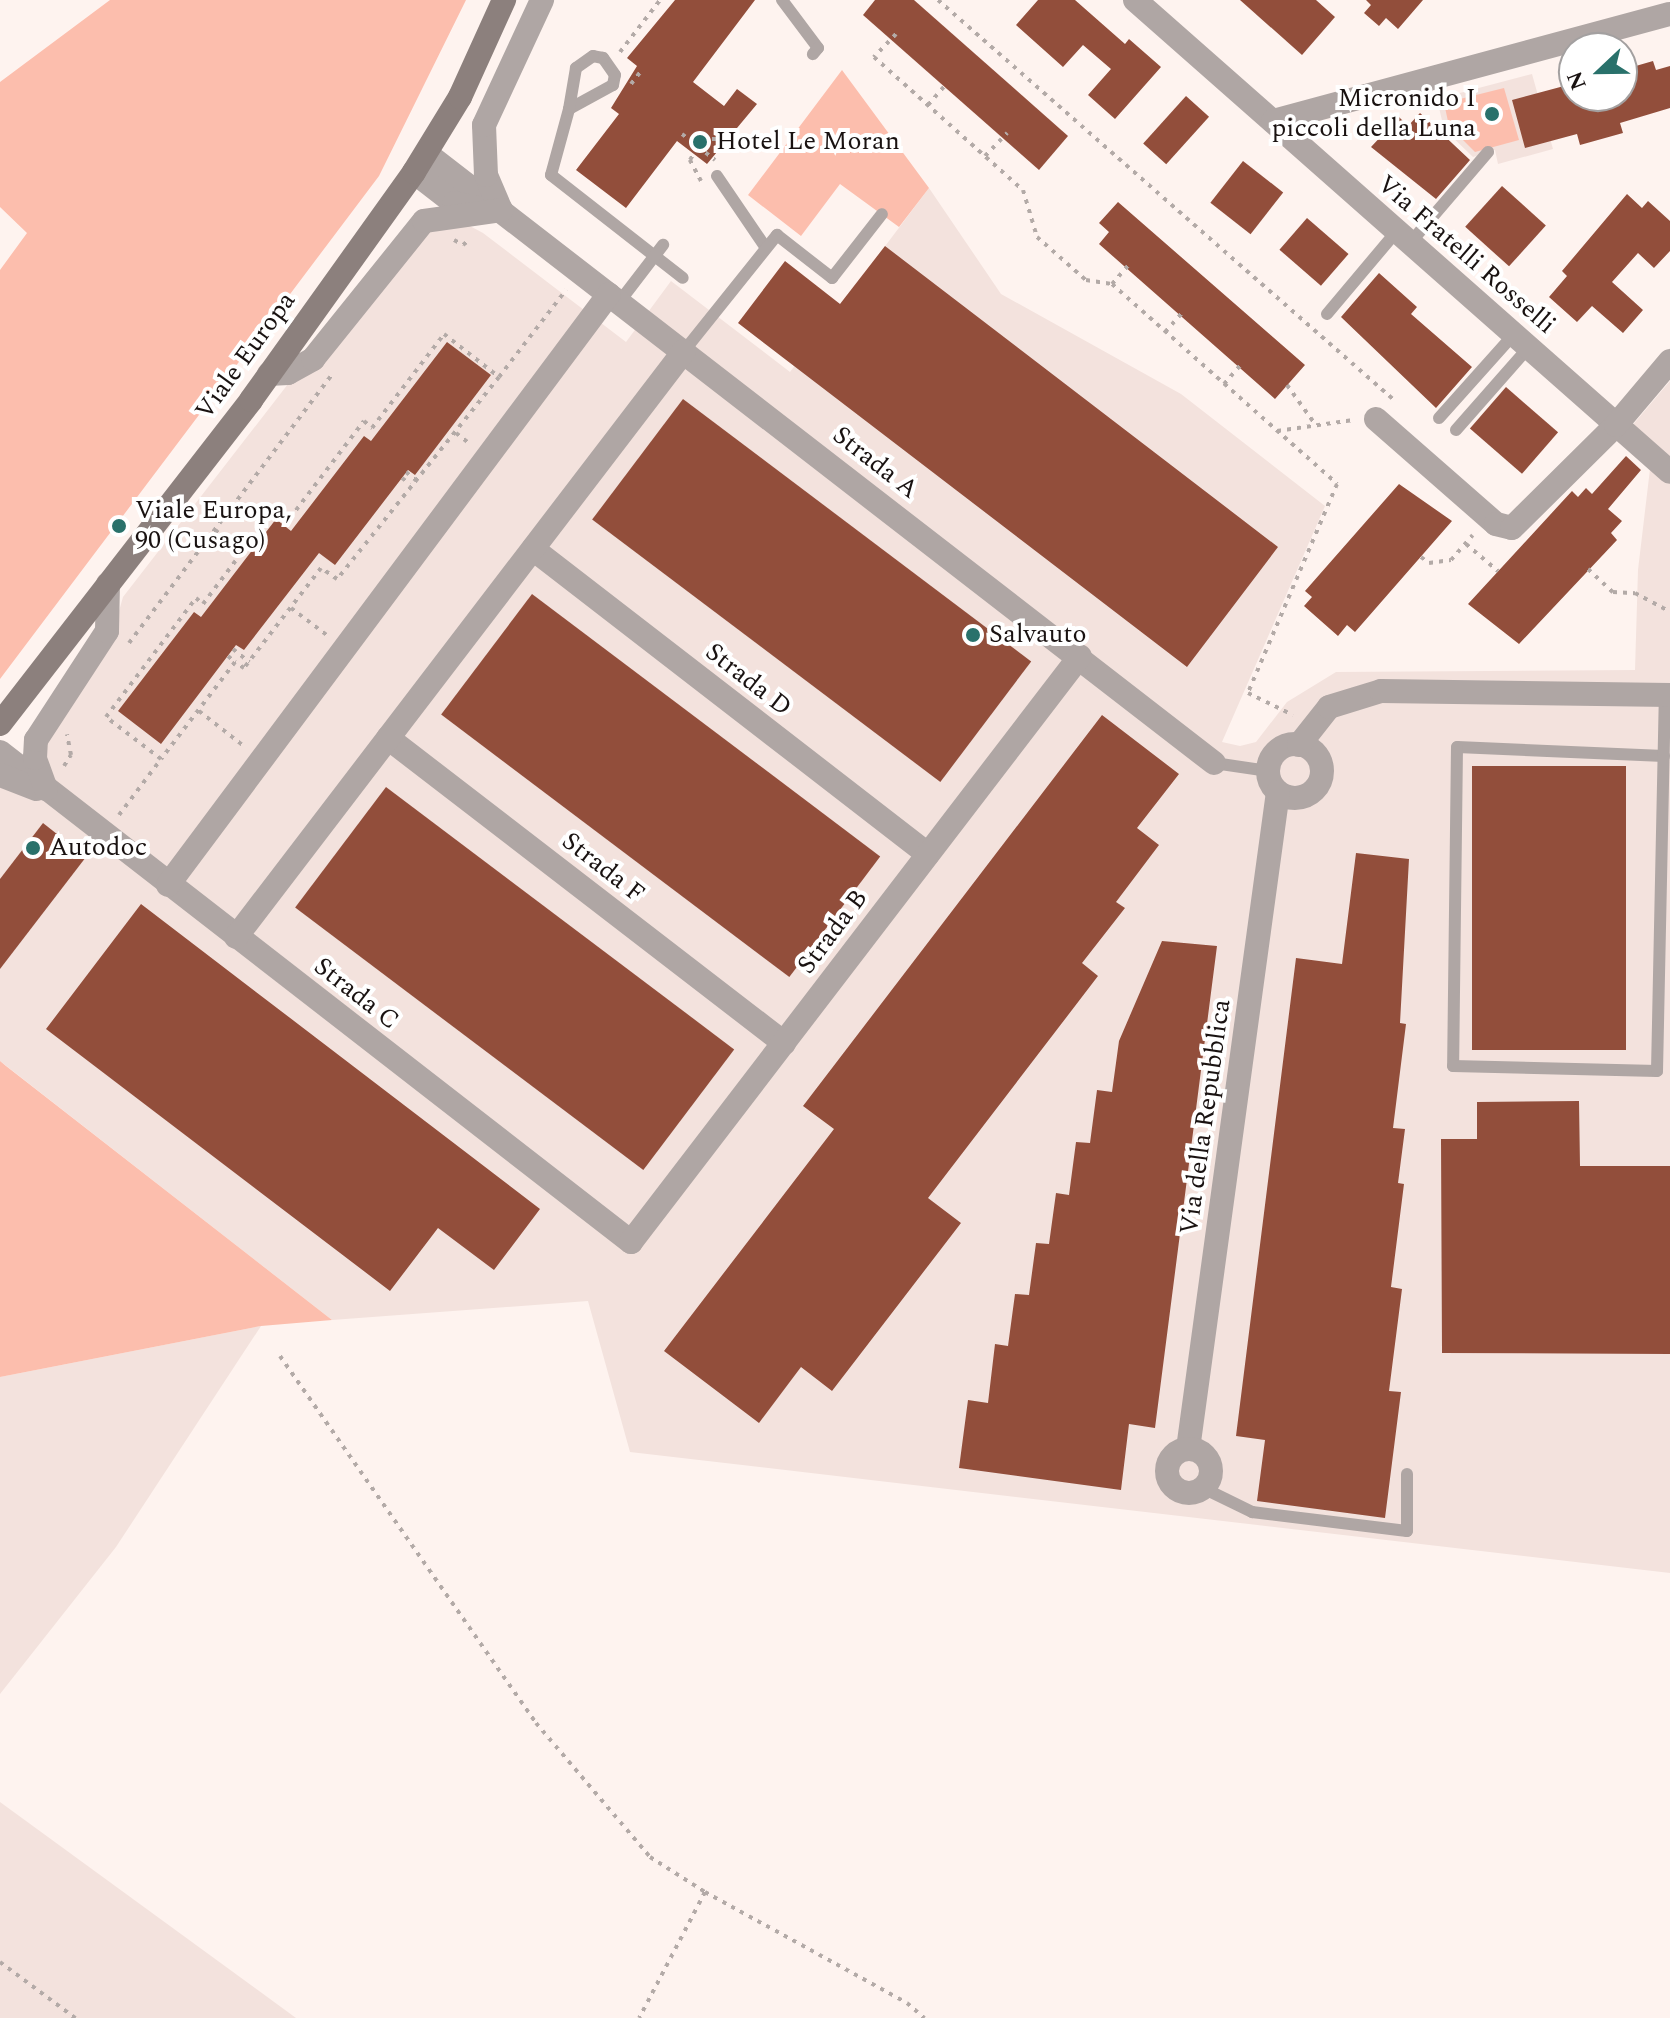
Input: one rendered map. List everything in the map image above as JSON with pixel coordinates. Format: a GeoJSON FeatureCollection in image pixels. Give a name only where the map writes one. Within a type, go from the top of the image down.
{"type":"FeatureCollection","features":[{"type":"Feature","properties":{"kind":"main road","name":"Viale Europa"},"geometry":{"type":"LineString","coordinates":[[0,724],[269,374],[420,163],[460,97],[504,0]]}},
{"type":"Feature","properties":{"kind":"street"},"geometry":{"type":"LineString","coordinates":[[269,374],[288,373],[313,359],[424,221],[501,210],[486,175],[484,125],[542,0]]}},
{"type":"Feature","properties":{"kind":"street","name":"Via Fratelli Rosselli"},"geometry":{"type":"LineString","coordinates":[[1142,2],[1670,472]]}},
{"type":"Feature","properties":{"kind":"street"},"geometry":{"type":"LineString","coordinates":[[1273,121],[1670,14]]}},
{"type":"Feature","properties":{"kind":"street","name":"Strada A"},"geometry":{"type":"LineString","coordinates":[[420,163],[501,210],[1080,656],[1214,763]]}},
{"type":"Feature","properties":{"kind":"street"},"geometry":{"type":"LineString","coordinates":[[168,885],[614,297]]}},
{"type":"Feature","properties":{"kind":"street"},"geometry":{"type":"LineString","coordinates":[[236,937],[684,351]]}},
{"type":"Feature","properties":{"kind":"street"},"geometry":{"type":"LineString","coordinates":[[1376,419],[1506,529],[1526,517],[1616,425],[1670,361]]}},
{"type":"Feature","properties":{"kind":"street","name":"Strada D"},"geometry":{"type":"LineString","coordinates":[[533,549],[928,854]]}},
{"type":"Feature","properties":{"kind":"street"},"geometry":{"type":"LineString","coordinates":[[0,791],[46,791],[35,758],[36,740],[107,631],[108,584]]}},
{"type":"Feature","properties":{"kind":"street","name":"Strada B"},"geometry":{"type":"LineString","coordinates":[[631,1242],[1080,656]]}},
{"type":"Feature","properties":{"kind":"street"},"geometry":{"type":"LineString","coordinates":[[1299,745],[1329,707],[1381,691],[1668,695]]}},
{"type":"Feature","properties":{"kind":"street","name":"Strada F"},"geometry":{"type":"LineString","coordinates":[[388,738],[784,1043]]}},
{"type":"Feature","properties":{"kind":"street"},"geometry":{"type":"LineString","coordinates":[[1299,745],[1314,753],[1321,778],[1303,797],[1273,782],[1281,748],[1299,745]]}},
{"type":"Feature","properties":{"kind":"street","name":"Strada C"},"geometry":{"type":"LineString","coordinates":[[0,752],[46,791],[631,1242]]}},
{"type":"Feature","properties":{"kind":"street","name":"Strada C"},"geometry":{"type":"LineString","coordinates":[[0,775],[46,791]]}},
{"type":"Feature","properties":{"kind":"street","name":"Via della Repubblica"},"geometry":{"type":"LineString","coordinates":[[1188,1449],[1273,782]]}},
{"type":"Feature","properties":{"kind":"street"},"geometry":{"type":"LineString","coordinates":[[1188,1449],[1201,1453],[1209,1463],[1210,1477],[1203,1488],[1184,1493],[1169,1479],[1170,1460],[1188,1449]]}},
{"type":"Feature","properties":{"kind":"lane"},"geometry":{"type":"LineString","coordinates":[[782,0],[818,48],[813,54]]}},
{"type":"Feature","properties":{"kind":"lane"},"geometry":{"type":"LineString","coordinates":[[551,175],[569,109],[572,78],[582,59],[593,56],[611,65],[615,75],[606,93],[569,109]]}},
{"type":"Feature","properties":{"kind":"lane"},"geometry":{"type":"LineString","coordinates":[[1327,314],[1488,152]]}},
{"type":"Feature","properties":{"kind":"lane"},"geometry":{"type":"LineString","coordinates":[[537,180],[551,175]]}},
{"type":"Feature","properties":{"kind":"lane"},"geometry":{"type":"LineString","coordinates":[[551,175],[659,251],[683,278]]}},
{"type":"Feature","properties":{"kind":"lane"},"geometry":{"type":"LineString","coordinates":[[713,182],[766,248]]}},
{"type":"Feature","properties":{"kind":"lane"},"geometry":{"type":"LineString","coordinates":[[684,351],[777,235],[832,278],[882,214]]}},
{"type":"Feature","properties":{"kind":"lane"},"geometry":{"type":"LineString","coordinates":[[614,297],[659,251]]}},
{"type":"Feature","properties":{"kind":"lane"},"geometry":{"type":"LineString","coordinates":[[1439,418],[1522,341]]}},
{"type":"Feature","properties":{"kind":"lane"},"geometry":{"type":"LineString","coordinates":[[1456,430],[1522,341]]}},
{"type":"Feature","properties":{"kind":"lane"},"geometry":{"type":"LineString","coordinates":[[1664,756],[1457,747],[1453,1066],[1657,1071],[1668,695]]}},
{"type":"Feature","properties":{"kind":"lane"},"geometry":{"type":"LineString","coordinates":[[1214,763],[1273,782]]}},
{"type":"Feature","properties":{"kind":"lane"},"geometry":{"type":"LineString","coordinates":[[1203,1488],[1252,1512],[1407,1531],[1407,1474]]}},
{"type":"Feature","properties":{"kind":"path"},"geometry":{"type":"LineString","coordinates":[[611,65],[660,0]]}},
{"type":"Feature","properties":{"kind":"path"},"geometry":{"type":"LineString","coordinates":[[938,0],[1402,407]]}},
{"type":"Feature","properties":{"kind":"path"},"geometry":{"type":"LineString","coordinates":[[896,34],[874,57],[1023,190],[1037,237],[1086,280],[1112,284],[1337,484],[1248,693],[1314,724]]}},
{"type":"Feature","properties":{"kind":"path"},"geometry":{"type":"LineString","coordinates":[[633,82],[642,70]]}},
{"type":"Feature","properties":{"kind":"path"},"geometry":{"type":"LineString","coordinates":[[928,105],[948,82]]}},
{"type":"Feature","properties":{"kind":"path"},"geometry":{"type":"LineString","coordinates":[[985,156],[1007,133]]}},
{"type":"Feature","properties":{"kind":"path"},"geometry":{"type":"LineString","coordinates":[[682,134],[712,158]]}},
{"type":"Feature","properties":{"kind":"path"},"geometry":{"type":"LineString","coordinates":[[713,182],[691,168],[697,145],[712,137],[738,149]]}},
{"type":"Feature","properties":{"kind":"path"},"geometry":{"type":"LineString","coordinates":[[444,241],[463,245],[472,237]]}},
{"type":"Feature","properties":{"kind":"path"},"geometry":{"type":"LineString","coordinates":[[1112,284],[1131,262]]}},
{"type":"Feature","properties":{"kind":"path"},"geometry":{"type":"LineString","coordinates":[[402,478],[415,488],[580,271]]}},
{"type":"Feature","properties":{"kind":"path"},"geometry":{"type":"LineString","coordinates":[[1165,332],[1184,311]]}},
{"type":"Feature","properties":{"kind":"path"},"geometry":{"type":"LineString","coordinates":[[161,759],[106,717],[183,621],[196,598],[203,604],[276,507],[290,518],[364,421],[372,428],[444,334],[499,377]]}},
{"type":"Feature","properties":{"kind":"path"},"geometry":{"type":"LineString","coordinates":[[1224,384],[1243,362]]}},
{"type":"Feature","properties":{"kind":"path"},"geometry":{"type":"LineString","coordinates":[[127,645],[338,367]]}},
{"type":"Feature","properties":{"kind":"path"},"geometry":{"type":"LineString","coordinates":[[1287,385],[1315,424]]}},
{"type":"Feature","properties":{"kind":"path"},"geometry":{"type":"LineString","coordinates":[[355,433],[362,438]]}},
{"type":"Feature","properties":{"kind":"path"},"geometry":{"type":"LineString","coordinates":[[351,439],[357,444]]}},
{"type":"Feature","properties":{"kind":"path"},"geometry":{"type":"LineString","coordinates":[[406,472],[418,482]]}},
{"type":"Feature","properties":{"kind":"path"},"geometry":{"type":"LineString","coordinates":[[228,656],[244,668],[321,568],[337,579],[410,484]]}},
{"type":"Feature","properties":{"kind":"path"},"geometry":{"type":"LineString","coordinates":[[1421,557],[1429,563],[1451,560],[1480,527]]}},
{"type":"Feature","properties":{"kind":"path"},"geometry":{"type":"LineString","coordinates":[[215,530],[243,551]]}},
{"type":"Feature","properties":{"kind":"path"},"geometry":{"type":"LineString","coordinates":[[1466,544],[1498,571]]}},
{"type":"Feature","properties":{"kind":"path"},"geometry":{"type":"LineString","coordinates":[[1588,569],[1613,592],[1635,593],[1667,610]]}},
{"type":"Feature","properties":{"kind":"path"},"geometry":{"type":"LineString","coordinates":[[291,608],[345,650]]}},
{"type":"Feature","properties":{"kind":"path"},"geometry":{"type":"LineString","coordinates":[[233,649],[249,662]]}},
{"type":"Feature","properties":{"kind":"path"},"geometry":{"type":"LineString","coordinates":[[103,835],[235,662]]}},
{"type":"Feature","properties":{"kind":"path"},"geometry":{"type":"LineString","coordinates":[[198,710],[263,760]]}},
{"type":"Feature","properties":{"kind":"path"},"geometry":{"type":"LineString","coordinates":[[46,791],[71,755],[66,726]]}},
{"type":"Feature","properties":{"kind":"path"},"geometry":{"type":"LineString","coordinates":[[280,1356],[536,1723],[650,1857],[705,1892],[907,2003],[924,2018]]}},
{"type":"Feature","properties":{"kind":"path"},"geometry":{"type":"LineString","coordinates":[[639,2018],[705,1892]]}},
{"type":"Feature","properties":{"kind":"path"},"geometry":{"type":"LineString","coordinates":[[0,1962],[75,2018]]}},
{"type":"Feature","properties":{"kind":"shaded area"},"geometry":{"type":"Polygon","coordinates":[[[110,0],[466,0],[379,176],[0,679],[0,270],[27,233],[0,207],[0,82],[110,0]]]}},
{"type":"Feature","properties":{"kind":"shaded area"},"geometry":{"type":"Polygon","coordinates":[[[842,70],[929,188],[899,227],[840,184],[801,236],[748,195],[842,70]]]}},
{"type":"Feature","properties":{"kind":"shaded area","name":"Micronido I piccoli della Luna"},"geometry":{"type":"Polygon","coordinates":[[[1532,74],[1553,149],[1498,164],[1495,150],[1473,157],[1444,129],[1437,99],[1532,74]]]}},
{"type":"Feature","properties":{"kind":"shaded area"},"geometry":{"type":"Polygon","coordinates":[[[1504,88],[1519,140],[1475,152],[1449,126],[1444,103],[1504,88]]]}},
{"type":"Feature","properties":{"kind":"shaded area"},"geometry":{"type":"Polygon","coordinates":[[[929,188],[1001,294],[1181,394],[1325,506],[1222,742],[1240,746],[1256,742],[1287,702],[1336,672],[1635,670],[1638,570],[1650,469],[1619,441],[1670,381],[1670,1573],[630,1452],[588,1301],[332,1320],[0,1061],[0,785],[113,632],[123,597],[288,384],[421,234],[468,225],[483,233],[626,342],[671,281],[790,372],[929,188]]]}},
{"type":"Feature","properties":{"kind":"shaded area"},"geometry":{"type":"Polygon","coordinates":[[[0,1061],[332,1320],[261,1326],[0,1377],[0,1061]]]}},
{"type":"Feature","properties":{"kind":"shaded area"},"geometry":{"type":"Polygon","coordinates":[[[261,1326],[116,1547],[0,1694],[0,1377],[261,1326]]]}},
{"type":"Feature","properties":{"kind":"shaded area"},"geometry":{"type":"Polygon","coordinates":[[[0,1802],[296,2018],[0,2018],[0,1802]]]}},
{"type":"Feature","properties":{"kind":"building"},"geometry":{"type":"Polygon","coordinates":[[[675,0],[755,0],[693,82],[724,106],[737,89],[757,104],[707,164],[677,141],[626,208],[576,170],[619,114],[611,108],[637,66],[627,58],[675,0]]]}},
{"type":"Feature","properties":{"kind":"building"},"geometry":{"type":"Polygon","coordinates":[[[875,0],[914,0],[1068,136],[1039,170],[863,15],[875,0]]]}},
{"type":"Feature","properties":{"kind":"building"},"geometry":{"type":"Polygon","coordinates":[[[1038,0],[1075,0],[1125,44],[1129,39],[1161,67],[1115,119],[1088,95],[1111,69],[1083,45],[1063,67],[1016,25],[1038,0]]]}},
{"type":"Feature","properties":{"kind":"building"},"geometry":{"type":"Polygon","coordinates":[[[1240,0],[1316,0],[1335,17],[1302,55],[1240,0]]]}},
{"type":"Feature","properties":{"kind":"building"},"geometry":{"type":"Polygon","coordinates":[[[1366,0],[1423,0],[1398,29],[1386,18],[1379,26],[1364,13],[1371,5],[1366,0]]]}},
{"type":"Feature","properties":{"kind":"building"},"geometry":{"type":"Polygon","coordinates":[[[1653,61],[1656,70],[1670,66],[1670,108],[1620,123],[1623,133],[1580,145],[1577,134],[1525,148],[1512,100],[1558,88],[1558,112],[1638,112],[1638,65],[1653,61]]]}},
{"type":"Feature","properties":{"kind":"building"},"geometry":{"type":"Polygon","coordinates":[[[1186,96],[1209,117],[1166,164],[1143,144],[1186,96]]]}},
{"type":"Feature","properties":{"kind":"building"},"geometry":{"type":"Polygon","coordinates":[[[1420,113],[1470,160],[1436,199],[1371,147],[1399,117],[1408,126],[1420,113]]]}},
{"type":"Feature","properties":{"kind":"building"},"geometry":{"type":"Polygon","coordinates":[[[1243,161],[1283,192],[1251,234],[1210,203],[1243,161]]]}},
{"type":"Feature","properties":{"kind":"building"},"geometry":{"type":"Polygon","coordinates":[[[1502,186],[1546,225],[1509,266],[1465,227],[1502,186]]]}},
{"type":"Feature","properties":{"kind":"building"},"geometry":{"type":"Polygon","coordinates":[[[1627,194],[1642,208],[1648,201],[1670,221],[1670,251],[1654,268],[1638,253],[1612,282],[1643,310],[1623,333],[1592,306],[1577,322],[1549,297],[1567,276],[1562,271],[1627,194]]]}},
{"type":"Feature","properties":{"kind":"building"},"geometry":{"type":"Polygon","coordinates":[[[1118,202],[1305,365],[1275,399],[1099,244],[1109,232],[1099,223],[1118,202]]]}},
{"type":"Feature","properties":{"kind":"building"},"geometry":{"type":"Polygon","coordinates":[[[1307,218],[1349,254],[1321,286],[1279,250],[1307,218]]]}},
{"type":"Feature","properties":{"kind":"building"},"geometry":{"type":"Polygon","coordinates":[[[885,246],[1278,547],[1187,667],[738,323],[785,261],[840,304],[885,246]]]}},
{"type":"Feature","properties":{"kind":"building"},"geometry":{"type":"Polygon","coordinates":[[[1379,273],[1417,307],[1411,314],[1472,367],[1436,408],[1341,317],[1379,273]]]}},
{"type":"Feature","properties":{"kind":"building"},"geometry":{"type":"Polygon","coordinates":[[[447,342],[491,375],[415,475],[408,470],[335,565],[319,553],[244,650],[236,645],[161,744],[118,711],[194,612],[201,617],[276,519],[291,531],[364,436],[371,441],[447,342]]]}},
{"type":"Feature","properties":{"kind":"building"},"geometry":{"type":"Polygon","coordinates":[[[1506,387],[1558,432],[1522,474],[1470,429],[1506,387]]]}},
{"type":"Feature","properties":{"kind":"building"},"geometry":{"type":"Polygon","coordinates":[[[683,399],[1031,661],[940,782],[592,520],[683,399]]]}},
{"type":"Feature","properties":{"kind":"building"},"geometry":{"type":"Polygon","coordinates":[[[1626,456],[1641,470],[1608,509],[1622,521],[1611,533],[1617,540],[1519,644],[1468,604],[1572,491],[1578,497],[1586,488],[1592,494],[1626,456]]]}},
{"type":"Feature","properties":{"kind":"building"},"geometry":{"type":"Polygon","coordinates":[[[1399,484],[1452,521],[1355,632],[1347,625],[1338,636],[1304,606],[1312,597],[1305,591],[1399,484]]]}},
{"type":"Feature","properties":{"kind":"building"},"geometry":{"type":"Polygon","coordinates":[[[532,594],[880,856],[789,977],[441,715],[532,594]]]}},
{"type":"Feature","properties":{"kind":"building"},"geometry":{"type":"Polygon","coordinates":[[[1102,715],[1179,774],[1137,828],[1159,845],[1116,902],[1125,908],[1082,963],[1098,976],[928,1198],[961,1223],[832,1391],[801,1367],[759,1423],[664,1351],[834,1129],[803,1106],[1102,715]]]}},
{"type":"Feature","properties":{"kind":"building"},"geometry":{"type":"Polygon","coordinates":[[[1472,766],[1626,766],[1626,1050],[1472,1050],[1472,766]]]}},
{"type":"Feature","properties":{"kind":"building"},"geometry":{"type":"Polygon","coordinates":[[[386,787],[734,1049],[643,1170],[295,908],[386,787]]]}},
{"type":"Feature","properties":{"kind":"building"},"geometry":{"type":"Polygon","coordinates":[[[43,823],[86,857],[0,969],[0,879],[43,823]]]}},
{"type":"Feature","properties":{"kind":"building"},"geometry":{"type":"Polygon","coordinates":[[[1356,853],[1409,859],[1400,1023],[1406,1024],[1393,1128],[1405,1129],[1398,1183],[1404,1184],[1391,1287],[1402,1289],[1389,1391],[1401,1392],[1385,1518],[1257,1501],[1265,1440],[1236,1436],[1296,958],[1342,964],[1356,853]]]}},
{"type":"Feature","properties":{"kind":"building"},"geometry":{"type":"Polygon","coordinates":[[[141,904],[540,1209],[494,1270],[438,1228],[390,1291],[46,1029],[141,904]]]}},
{"type":"Feature","properties":{"kind":"building"},"geometry":{"type":"Polygon","coordinates":[[[1162,941],[1217,946],[1155,1428],[1129,1424],[1121,1490],[959,1468],[968,1400],[988,1403],[995,1344],[1008,1346],[1015,1294],[1029,1295],[1036,1243],[1049,1244],[1056,1193],[1069,1195],[1076,1142],[1090,1143],[1097,1090],[1112,1092],[1119,1041],[1162,941]]]}},
{"type":"Feature","properties":{"kind":"building"},"geometry":{"type":"Polygon","coordinates":[[[1579,1101],[1580,1166],[1670,1166],[1670,1354],[1442,1353],[1441,1139],[1477,1139],[1477,1102],[1579,1101]]]}},
{"type":"Feature","properties":{"kind":"place","name":"Micronido I piccoli della Luna"},"geometry":{"type":"Point","coordinates":[1492,114]}},
{"type":"Feature","properties":{"kind":"place","name":"Hotel Le Moran"},"geometry":{"type":"Point","coordinates":[700,142]}},
{"type":"Feature","properties":{"kind":"place","name":"Viale Europa, 90 (Cusago)"},"geometry":{"type":"Point","coordinates":[119,526]}},
{"type":"Feature","properties":{"kind":"place","name":"Salvauto"},"geometry":{"type":"Point","coordinates":[973,635]}},
{"type":"Feature","properties":{"kind":"place","name":"Autodoc"},"geometry":{"type":"Point","coordinates":[33,848]}}]}
